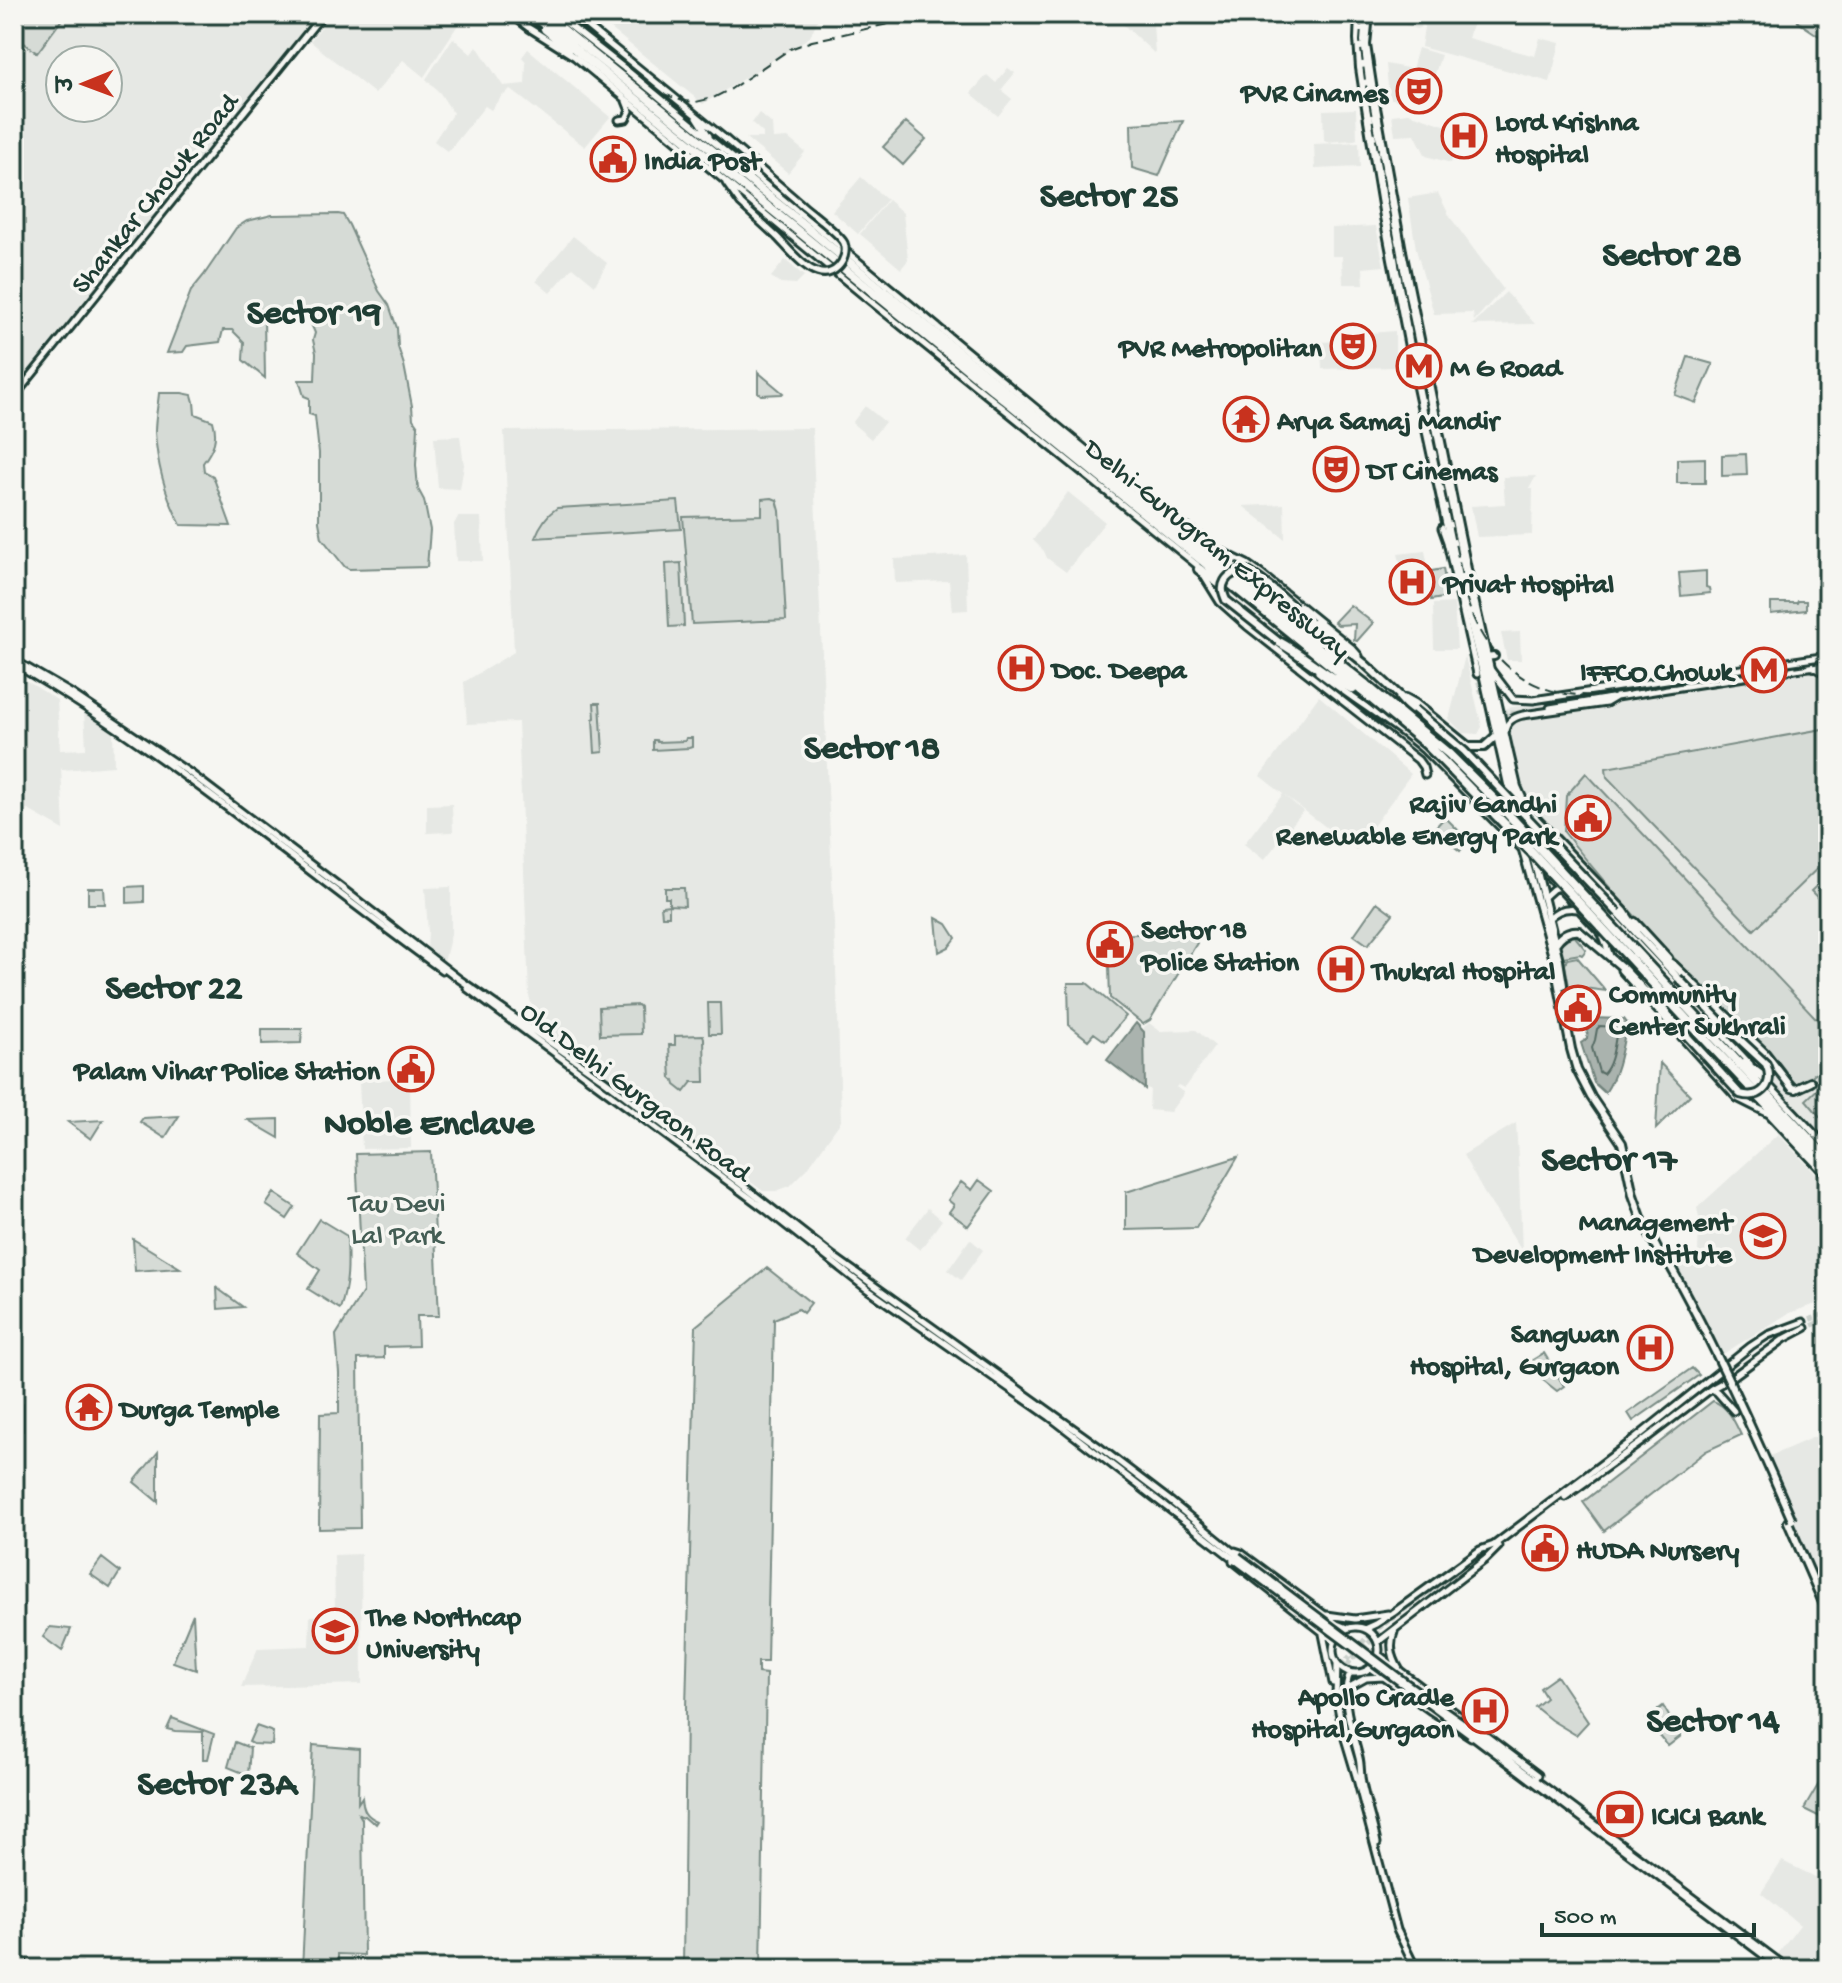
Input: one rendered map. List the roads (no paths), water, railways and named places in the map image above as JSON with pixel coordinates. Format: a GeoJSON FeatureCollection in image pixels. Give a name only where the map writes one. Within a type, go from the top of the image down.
{"type":"FeatureCollection","features":[{"type":"Feature","properties":{"kind":"highway","name":"Delhi-Gurugram Expressway"},"geometry":{"type":"LineString","coordinates":[[531,14],[546,17],[770,193],[1345,669],[1442,760],[1617,944],[1705,1033],[1728,1052],[1827,1161]]}},
{"type":"Feature","properties":{"kind":"highway"},"geometry":{"type":"LineString","coordinates":[[1360,14],[1365,116],[1377,144],[1412,287],[1441,487],[1501,736],[1529,828]]}},
{"type":"Feature","properties":{"kind":"highway"},"geometry":{"type":"LineString","coordinates":[[1368,14],[1365,45],[1392,267],[1420,412],[1437,453]]}},
{"type":"Feature","properties":{"kind":"highway","name":"Delhi-Gurugram Expressway"},"geometry":{"type":"LineString","coordinates":[[546,17],[803,237],[1251,603],[1449,754],[1494,799],[1768,1107],[1827,1161]]}},
{"type":"Feature","properties":{"kind":"highway"},"geometry":{"type":"LineString","coordinates":[[783,228],[803,237]]}},
{"type":"Feature","properties":{"kind":"highway"},"geometry":{"type":"LineString","coordinates":[[1441,487],[1460,543],[1490,656],[1489,668],[1516,815]]}},
{"type":"Feature","properties":{"kind":"highway"},"geometry":{"type":"LineString","coordinates":[[1170,526],[1202,541],[1267,593],[1294,628]]}},
{"type":"Feature","properties":{"kind":"highway"},"geometry":{"type":"LineString","coordinates":[[1460,543],[1470,547]]}},
{"type":"Feature","properties":{"kind":"highway"},"geometry":{"type":"LineString","coordinates":[[1185,548],[1198,567],[1231,593],[1251,603]]}},
{"type":"Feature","properties":{"kind":"highway"},"geometry":{"type":"LineString","coordinates":[[1468,580],[1478,584]]}},
{"type":"Feature","properties":{"kind":"highway"},"geometry":{"type":"LineString","coordinates":[[1295,608],[1345,669]]}},
{"type":"Feature","properties":{"kind":"highway"},"geometry":{"type":"LineString","coordinates":[[1279,642],[1346,686],[1364,688]]}},
{"type":"Feature","properties":{"kind":"highway"},"geometry":{"type":"LineString","coordinates":[[1728,1052],[1760,1075]]}},
{"type":"Feature","properties":{"kind":"highway"},"geometry":{"type":"LineString","coordinates":[[1703,1061],[1719,1062],[1758,1104],[1768,1107]]}},
{"type":"Feature","properties":{"kind":"highway"},"geometry":{"type":"LineString","coordinates":[[1790,1130],[1808,1156]]}},
{"type":"Feature","properties":{"kind":"main road","name":"Shankar Chowk Road"},"geometry":{"type":"LineString","coordinates":[[14,394],[321,14]]}},
{"type":"Feature","properties":{"kind":"main road"},"geometry":{"type":"LineString","coordinates":[[511,14],[521,17],[625,97],[1198,567],[1220,602],[1418,760],[1425,775]]}},
{"type":"Feature","properties":{"kind":"main road"},"geometry":{"type":"LineString","coordinates":[[572,14],[695,113],[841,239],[845,254],[843,262],[826,274],[816,272],[746,208],[723,179]]}},
{"type":"Feature","properties":{"kind":"main road"},"geometry":{"type":"LineString","coordinates":[[575,57],[544,30],[540,22],[546,17],[624,68],[770,193],[1124,481],[1202,541],[1261,574],[1352,648],[1364,663]]}},
{"type":"Feature","properties":{"kind":"main road"},"geometry":{"type":"LineString","coordinates":[[619,120],[626,119],[630,111],[625,97]]}},
{"type":"Feature","properties":{"kind":"main road"},"geometry":{"type":"LineString","coordinates":[[695,113],[715,144]]}},
{"type":"Feature","properties":{"kind":"main road"},"geometry":{"type":"LineString","coordinates":[[1442,528],[1477,674]]}},
{"type":"Feature","properties":{"kind":"main road"},"geometry":{"type":"LineString","coordinates":[[1522,849],[1406,734],[1363,706],[1226,600],[1223,587],[1227,579],[1238,572],[1250,573],[1364,663],[1464,751],[1621,912],[1765,1053],[1792,1088],[1811,1082]]}},
{"type":"Feature","properties":{"kind":"main road"},"geometry":{"type":"LineString","coordinates":[[1489,668],[1513,699],[1533,700],[1828,656]]}},
{"type":"Feature","properties":{"kind":"main road","name":"Old Delhi Gurgaon Road"},"geometry":{"type":"LineString","coordinates":[[14,662],[87,703],[190,773],[514,1020],[604,1080],[833,1256],[1110,1455],[1203,1526],[1233,1555]]}},
{"type":"Feature","properties":{"kind":"main road"},"geometry":{"type":"LineString","coordinates":[[1518,713],[1828,664]]}},
{"type":"Feature","properties":{"kind":"main road"},"geometry":{"type":"LineString","coordinates":[[1809,667],[1826,674]]}},
{"type":"Feature","properties":{"kind":"main road"},"geometry":{"type":"LineString","coordinates":[[1393,690],[1415,703],[1469,747],[1484,747],[1501,736],[1515,717],[1606,703],[1616,697]]}},
{"type":"Feature","properties":{"kind":"main road"},"geometry":{"type":"LineString","coordinates":[[1393,690],[1420,722],[1495,793],[1510,788]]}},
{"type":"Feature","properties":{"kind":"main road"},"geometry":{"type":"LineString","coordinates":[[1371,723],[1382,719]]}},
{"type":"Feature","properties":{"kind":"main road"},"geometry":{"type":"LineString","coordinates":[[1459,785],[1467,782],[1473,771]]}},
{"type":"Feature","properties":{"kind":"main road"},"geometry":{"type":"LineString","coordinates":[[1525,807],[1678,978],[1766,1064],[1769,1072],[1766,1087],[1754,1096],[1740,1094],[1633,978],[1579,931],[1569,931],[1555,944]]}},
{"type":"Feature","properties":{"kind":"main road"},"geometry":{"type":"LineString","coordinates":[[1516,815],[1522,849],[1560,981],[1582,1074],[1621,1135],[1636,1195],[1665,1261]]}},
{"type":"Feature","properties":{"kind":"main road"},"geometry":{"type":"LineString","coordinates":[[1529,828],[1760,1075],[1827,1161]]}},
{"type":"Feature","properties":{"kind":"main road"},"geometry":{"type":"LineString","coordinates":[[1529,828],[1534,863],[1555,944],[1577,1070],[1622,1143],[1633,1195],[1642,1220],[1694,1318],[1828,1604]]}},
{"type":"Feature","properties":{"kind":"main road"},"geometry":{"type":"LineString","coordinates":[[1507,833],[1518,829]]}},
{"type":"Feature","properties":{"kind":"main road"},"geometry":{"type":"LineString","coordinates":[[1565,866],[1557,863],[1550,865],[1547,875],[1602,934],[1611,957],[1640,993],[1737,1098],[1769,1114],[1808,1156],[1827,1161]]}},
{"type":"Feature","properties":{"kind":"main road"},"geometry":{"type":"LineString","coordinates":[[1543,898],[1559,887]]}},
{"type":"Feature","properties":{"kind":"main road"},"geometry":{"type":"LineString","coordinates":[[1548,919],[1565,908],[1579,909]]}},
{"type":"Feature","properties":{"kind":"main road"},"geometry":{"type":"LineString","coordinates":[[1617,944],[1676,1024]]}},
{"type":"Feature","properties":{"kind":"main road"},"geometry":{"type":"LineString","coordinates":[[1655,953],[1674,965]]}},
{"type":"Feature","properties":{"kind":"main road"},"geometry":{"type":"LineString","coordinates":[[1378,1642],[1486,1559],[1494,1547],[1751,1346],[1768,1335],[1804,1325],[1711,1389],[1640,1443],[1494,1547],[1483,1555]]}},
{"type":"Feature","properties":{"kind":"main road"},"geometry":{"type":"LineString","coordinates":[[1740,1371],[1734,1363],[1751,1346]]}},
{"type":"Feature","properties":{"kind":"main road"},"geometry":{"type":"LineString","coordinates":[[1711,1389],[1734,1411]]}},
{"type":"Feature","properties":{"kind":"main road"},"geometry":{"type":"LineString","coordinates":[[1365,1629],[1393,1613],[1480,1550],[1494,1547]]}},
{"type":"Feature","properties":{"kind":"main road"},"geometry":{"type":"LineString","coordinates":[[1233,1555],[1241,1553],[1337,1624],[1347,1628],[1358,1627],[1373,1634],[1378,1642],[1379,1655],[1371,1668],[1361,1673],[1350,1673],[1337,1665]]}},
{"type":"Feature","properties":{"kind":"main road"},"geometry":{"type":"LineString","coordinates":[[1233,1555],[1234,1563],[1334,1641]]}},
{"type":"Feature","properties":{"kind":"main road"},"geometry":{"type":"LineString","coordinates":[[1233,1555],[1536,1779]]}},
{"type":"Feature","properties":{"kind":"main road"},"geometry":{"type":"LineString","coordinates":[[1805,1555],[1828,1614]]}},
{"type":"Feature","properties":{"kind":"main road"},"geometry":{"type":"LineString","coordinates":[[1322,1614],[1355,1619],[1393,1613]]}},
{"type":"Feature","properties":{"kind":"main road"},"geometry":{"type":"LineString","coordinates":[[1336,1696],[1337,1665],[1332,1651],[1334,1641],[1347,1628]]}},
{"type":"Feature","properties":{"kind":"main road"},"geometry":{"type":"LineString","coordinates":[[1395,1629],[1392,1651],[1401,1672]]}},
{"type":"Feature","properties":{"kind":"main road"},"geometry":{"type":"LineString","coordinates":[[1321,1630],[1343,1732],[1359,1779]]}},
{"type":"Feature","properties":{"kind":"main road"},"geometry":{"type":"LineString","coordinates":[[1379,1655],[1782,1969]]}},
{"type":"Feature","properties":{"kind":"main road"},"geometry":{"type":"LineString","coordinates":[[1371,1668],[1455,1728],[1473,1734],[1536,1779],[1789,1969]]}},
{"type":"Feature","properties":{"kind":"main road"},"geometry":{"type":"LineString","coordinates":[[1350,1673],[1346,1689],[1350,1725],[1360,1763],[1359,1779]]}},
{"type":"Feature","properties":{"kind":"main road"},"geometry":{"type":"LineString","coordinates":[[1346,1689],[1366,1678],[1385,1678]]}},
{"type":"Feature","properties":{"kind":"main road"},"geometry":{"type":"LineString","coordinates":[[1354,1760],[1397,1930],[1418,1969]]}},
{"type":"Feature","properties":{"kind":"main road"},"geometry":{"type":"LineString","coordinates":[[14,1957],[23,1962],[24,1969]]}},
{"type":"Feature","properties":{"kind":"water"},"geometry":{"type":"Polygon","coordinates":[[[1589,1018],[1624,1019],[1627,1023],[1617,1068],[1605,1093],[1594,1083],[1581,1043],[1587,1039],[1589,1018]]]}},
{"type":"Feature","properties":{"kind":"water"},"geometry":{"type":"Polygon","coordinates":[[[1136,1023],[1144,1032],[1145,1089],[1107,1060],[1136,1023]]]}},
{"type":"Feature","properties":{"kind":"water"},"geometry":{"type":"Polygon","coordinates":[[[14,1399],[23,1404],[23,1431],[14,1432],[14,1399]]]}},
{"type":"Feature","properties":{"kind":"tunnel"},"geometry":{"type":"LineString","coordinates":[[1477,674],[1482,695],[1488,703]]}},
{"type":"Feature","properties":{"kind":"tunnel"},"geometry":{"type":"LineString","coordinates":[[1496,709],[1518,713]]}},
{"type":"Feature","properties":{"kind":"tunnel"},"geometry":{"type":"LineString","coordinates":[[1803,1322],[1828,1313]]}},
{"type":"Feature","properties":{"kind":"tunnel"},"geometry":{"type":"LineString","coordinates":[[1805,1328],[1828,1319]]}},
{"type":"Feature","properties":{"kind":"tunnel"},"geometry":{"type":"LineString","coordinates":[[1348,1740],[1339,1692],[1344,1663],[1369,1635],[1482,1554]]}},
{"type":"Feature","properties":{"kind":"tunnel"},"geometry":{"type":"LineString","coordinates":[[1345,1672],[1350,1661],[1380,1632]]}},
{"type":"Feature","properties":{"kind":"tunnel"},"geometry":{"type":"LineString","coordinates":[[1350,1737],[1356,1759]]}},
{"type":"Feature","properties":{"kind":"railway"},"geometry":{"type":"LineString","coordinates":[[564,14],[661,93],[696,102],[731,89],[790,49],[888,24],[905,14]]}},
{"type":"Feature","properties":{"kind":"railway"},"geometry":{"type":"LineString","coordinates":[[1362,14],[1360,41],[1365,80],[1418,367],[1467,600],[1481,634],[1491,648],[1503,662],[1531,682],[1566,694],[1598,696],[1828,662]]}},
{"type":"Feature","properties":{"kind":"place","name":"PVR Cinames"},"geometry":{"type":"Point","coordinates":[1419,91]}},
{"type":"Feature","properties":{"kind":"place","name":"Lord Krishna Hospital"},"geometry":{"type":"Point","coordinates":[1464,136]}},
{"type":"Feature","properties":{"kind":"place","name":"India Post"},"geometry":{"type":"Point","coordinates":[613,159]}},
{"type":"Feature","properties":{"kind":"place","name":"PVR Metropolitan"},"geometry":{"type":"Point","coordinates":[1353,346]}},
{"type":"Feature","properties":{"kind":"place","name":"M G Road"},"geometry":{"type":"Point","coordinates":[1419,366]}},
{"type":"Feature","properties":{"kind":"place","name":"Arya Samaj Mandir"},"geometry":{"type":"Point","coordinates":[1246,419]}},
{"type":"Feature","properties":{"kind":"place","name":"DT Cinemas"},"geometry":{"type":"Point","coordinates":[1336,469]}},
{"type":"Feature","properties":{"kind":"place","name":"Privat Hospital"},"geometry":{"type":"Point","coordinates":[1412,582]}},
{"type":"Feature","properties":{"kind":"place","name":"Doc. Deepa"},"geometry":{"type":"Point","coordinates":[1021,668]}},
{"type":"Feature","properties":{"kind":"place","name":"IFFCO Chowk"},"geometry":{"type":"Point","coordinates":[1764,670]}},
{"type":"Feature","properties":{"kind":"place","name":"Rajiv Gandhi Renewable Energy Park"},"geometry":{"type":"Point","coordinates":[1588,818]}},
{"type":"Feature","properties":{"kind":"place","name":"Sector 18 Police Station"},"geometry":{"type":"Point","coordinates":[1110,944]}},
{"type":"Feature","properties":{"kind":"place","name":"Thukral Hospital"},"geometry":{"type":"Point","coordinates":[1341,969]}},
{"type":"Feature","properties":{"kind":"place","name":"Community Center Sukhrali"},"geometry":{"type":"Point","coordinates":[1578,1008]}},
{"type":"Feature","properties":{"kind":"place","name":"Palam Vihar Police Station"},"geometry":{"type":"Point","coordinates":[411,1069]}},
{"type":"Feature","properties":{"kind":"place","name":"Management Development Institute"},"geometry":{"type":"Point","coordinates":[1763,1236]}},
{"type":"Feature","properties":{"kind":"place","name":"Sangwan Hospital, Gurgaon"},"geometry":{"type":"Point","coordinates":[1650,1348]}},
{"type":"Feature","properties":{"kind":"place","name":"Durga Temple"},"geometry":{"type":"Point","coordinates":[89,1407]}},
{"type":"Feature","properties":{"kind":"place","name":"HUDA Nursery"},"geometry":{"type":"Point","coordinates":[1545,1548]}},
{"type":"Feature","properties":{"kind":"place","name":"The Northcap University"},"geometry":{"type":"Point","coordinates":[335,1631]}},
{"type":"Feature","properties":{"kind":"place","name":"Apollo Cradle Hospital,Gurgaon"},"geometry":{"type":"Point","coordinates":[1485,1711]}},
{"type":"Feature","properties":{"kind":"place","name":"ICICI Bank"},"geometry":{"type":"Point","coordinates":[1620,1814]}},
{"type":"Feature","properties":{"kind":"district","name":"Sector 25"},"geometry":{"type":"Point","coordinates":[1109,192]}},
{"type":"Feature","properties":{"kind":"district","name":"Sector 28"},"geometry":{"type":"Point","coordinates":[1672,251]}},
{"type":"Feature","properties":{"kind":"district","name":"Sector 19"},"geometry":{"type":"Point","coordinates":[314,309]}},
{"type":"Feature","properties":{"kind":"district","name":"Sector 18"},"geometry":{"type":"Point","coordinates":[872,744]}},
{"type":"Feature","properties":{"kind":"district","name":"Sector 22"},"geometry":{"type":"Point","coordinates":[174,984]}},
{"type":"Feature","properties":{"kind":"district","name":"Noble Enclave"},"geometry":{"type":"Point","coordinates":[429,1120]}},
{"type":"Feature","properties":{"kind":"district","name":"Sector 17"},"geometry":{"type":"Point","coordinates":[1609,1156]}},
{"type":"Feature","properties":{"kind":"district","name":"Sector 14"},"geometry":{"type":"Point","coordinates":[1713,1717]}},
{"type":"Feature","properties":{"kind":"district","name":"Sector 23A"},"geometry":{"type":"Point","coordinates":[217,1780]}},
{"type":"Feature","properties":{"kind":"park label","name":"Tau Devi Lal Park"},"geometry":{"type":"Point","coordinates":[397,1217]}}]}
